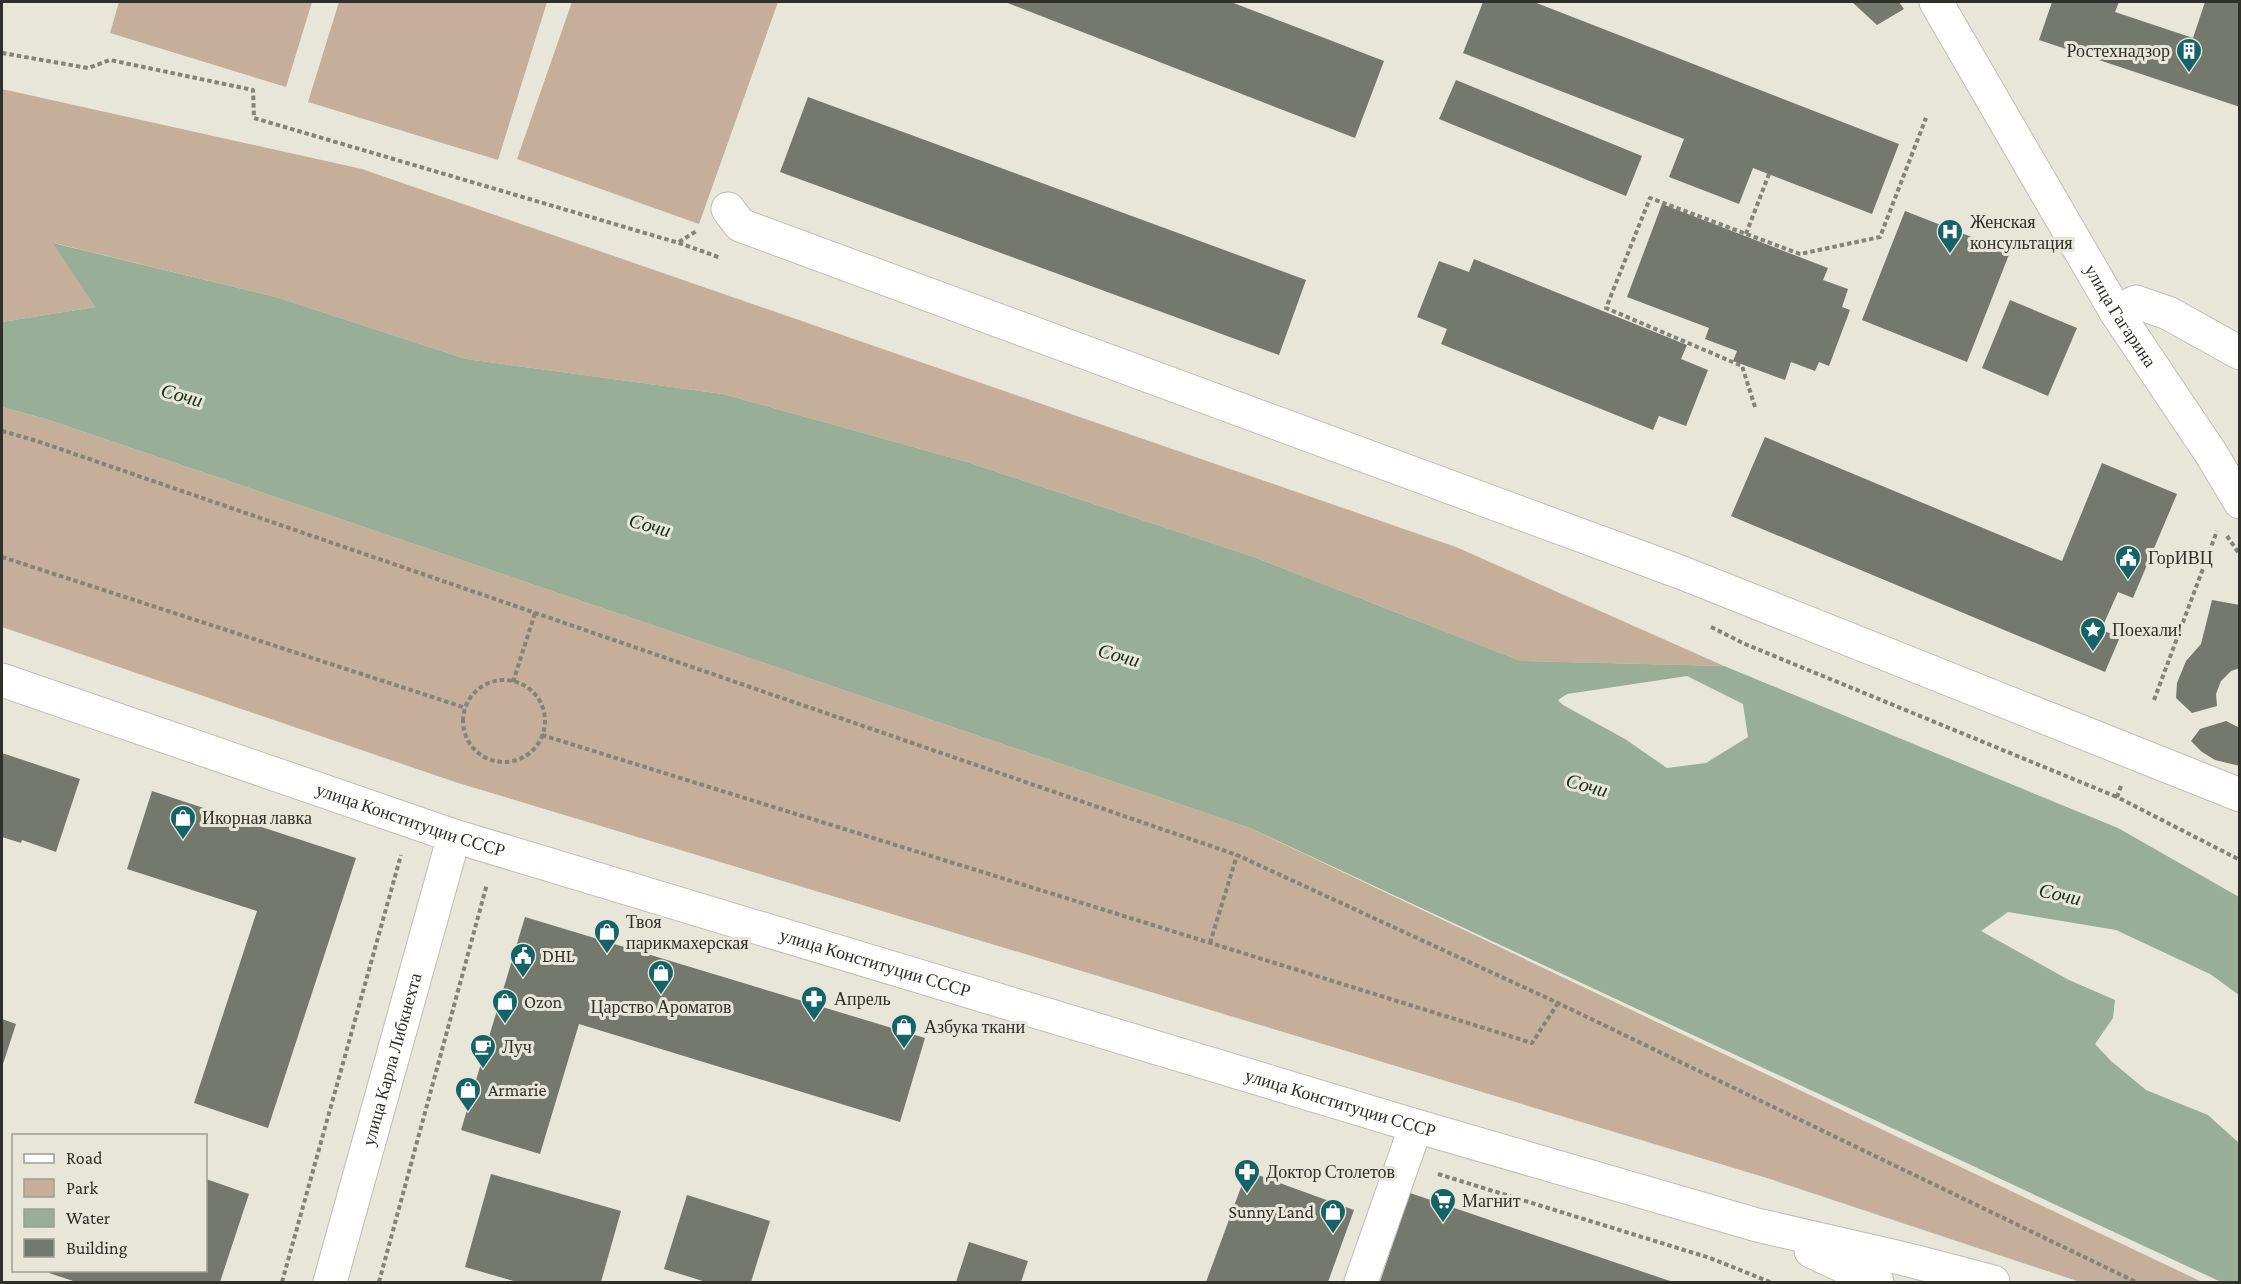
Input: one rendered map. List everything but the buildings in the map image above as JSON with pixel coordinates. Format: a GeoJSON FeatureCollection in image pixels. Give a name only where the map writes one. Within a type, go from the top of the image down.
{"type":"FeatureCollection","features":[{"type":"Feature","properties":{"kind":"main road","name":"улица Гагарина"},"geometry":{"type":"LineString","coordinates":[[1936,2],[2116,312],[2212,455],[2230,513]]}},
{"type":"Feature","properties":{"kind":"main road"},"geometry":{"type":"LineString","coordinates":[[728,208],[740,225],[1680,572],[2131,754],[2240,795]]}},
{"type":"Feature","properties":{"kind":"main road"},"geometry":{"type":"LineString","coordinates":[[2116,312],[2136,302],[2168,313],[2240,353]]}},
{"type":"Feature","properties":{"kind":"main road","name":"улица Конституции СССР"},"geometry":{"type":"LineString","coordinates":[[2,680],[454,836],[1416,1126],[1757,1225]]}},
{"type":"Feature","properties":{"kind":"main road","name":"улица Карла Либкнехта"},"geometry":{"type":"LineString","coordinates":[[330,1282],[454,836]]}},
{"type":"Feature","properties":{"kind":"main road"},"geometry":{"type":"LineString","coordinates":[[1361,1282],[1416,1126]]}},
{"type":"Feature","properties":{"kind":"main road"},"geometry":{"type":"LineString","coordinates":[[1757,1225],[1877,1282]]}},
{"type":"Feature","properties":{"kind":"main road"},"geometry":{"type":"LineString","coordinates":[[1757,1225],[1993,1282]]}},
{"type":"Feature","properties":{"kind":"path"},"geometry":{"type":"LineString","coordinates":[[2,53],[88,68],[110,60],[253,90],[254,118],[679,243],[724,259]]}},
{"type":"Feature","properties":{"kind":"path"},"geometry":{"type":"LineString","coordinates":[[1755,407],[1742,366],[1606,308],[1650,198],[1800,254],[1880,237],[1926,118]]}},
{"type":"Feature","properties":{"kind":"path"},"geometry":{"type":"LineString","coordinates":[[1746,234],[1769,174]]}},
{"type":"Feature","properties":{"kind":"path"},"geometry":{"type":"LineString","coordinates":[[2,432],[49,445],[1237,855],[1558,1003],[2136,1282]]}},
{"type":"Feature","properties":{"kind":"path"},"geometry":{"type":"LineString","coordinates":[[2154,700],[2230,513]]}},
{"type":"Feature","properties":{"kind":"path"},"geometry":{"type":"LineString","coordinates":[[2,557],[466,708]]}},
{"type":"Feature","properties":{"kind":"path"},"geometry":{"type":"LineString","coordinates":[[513,682],[535,613]]}},
{"type":"Feature","properties":{"kind":"path"},"geometry":{"type":"LineString","coordinates":[[1707,624],[1744,644],[2117,797],[2240,860]]}},
{"type":"Feature","properties":{"kind":"path"},"geometry":{"type":"LineString","coordinates":[[495,681],[513,682],[529,690],[538,700],[544,717],[542,735],[536,747],[525,756],[504,762],[490,760],[478,753],[467,739],[463,721],[466,708],[475,692],[486,685],[495,681]]}},
{"type":"Feature","properties":{"kind":"path"},"geometry":{"type":"LineString","coordinates":[[542,735],[1532,1043],[1558,1003]]}},
{"type":"Feature","properties":{"kind":"path"},"geometry":{"type":"LineString","coordinates":[[2117,797],[2131,754]]}},
{"type":"Feature","properties":{"kind":"path"},"geometry":{"type":"LineString","coordinates":[[282,1282],[401,855]]}},
{"type":"Feature","properties":{"kind":"path"},"geometry":{"type":"LineString","coordinates":[[1210,943],[1237,855]]}},
{"type":"Feature","properties":{"kind":"path"},"geometry":{"type":"LineString","coordinates":[[379,1282],[487,883]]}},
{"type":"Feature","properties":{"kind":"green space"},"geometry":{"type":"Polygon","coordinates":[[[119,2],[312,2],[286,87],[110,33],[119,2]]]}},
{"type":"Feature","properties":{"kind":"green space"},"geometry":{"type":"Polygon","coordinates":[[[339,2],[547,2],[498,160],[308,102],[339,2]]]}},
{"type":"Feature","properties":{"kind":"green space"},"geometry":{"type":"Polygon","coordinates":[[[572,2],[778,2],[699,224],[517,159],[572,2]]]}},
{"type":"Feature","properties":{"kind":"green space"},"geometry":{"type":"Polygon","coordinates":[[[2,89],[362,169],[1456,547],[1724,666],[1521,661],[1254,557],[967,462],[723,394],[466,359],[276,297],[54,243],[95,307],[2,322],[2,89]]]}},
{"type":"Feature","properties":{"kind":"green space"},"geometry":{"type":"Polygon","coordinates":[[[2,407],[46,419],[1250,828],[2202,1282],[2080,1282],[1767,1178],[455,782],[2,627],[2,407]]]}},
{"type":"Feature","properties":{"kind":"water","name":"Сочи"},"geometry":{"type":"Polygon","coordinates":[[[53,243],[276,297],[466,359],[723,394],[967,462],[1254,557],[1521,661],[1724,666],[2118,828],[2239,897],[2239,995],[2210,974],[2116,930],[2008,912],[1981,931],[2069,980],[2115,1000],[2113,1018],[2095,1044],[2111,1061],[2146,1090],[2208,1115],[2239,1143],[2239,1282],[2221,1282],[1250,828],[46,419],[2,407],[2,322],[95,307],[53,243]],[[1687,676],[1567,694],[1558,700],[1563,705],[1625,739],[1667,768],[1706,763],[1748,737],[1743,704],[1687,676]]]}},
{"type":"Feature","properties":{"kind":"place","name":"Ростехнадзор"},"geometry":{"type":"Point","coordinates":[2189,74]}},
{"type":"Feature","properties":{"kind":"place","name":"Женская консультация"},"geometry":{"type":"Point","coordinates":[1950,255]}},
{"type":"Feature","properties":{"kind":"place","name":"ГорИВЦ"},"geometry":{"type":"Point","coordinates":[2128,581]}},
{"type":"Feature","properties":{"kind":"place","name":"Поехали!"},"geometry":{"type":"Point","coordinates":[2093,653]}},
{"type":"Feature","properties":{"kind":"place","name":"Икорная лавка"},"geometry":{"type":"Point","coordinates":[183,841]}},
{"type":"Feature","properties":{"kind":"place","name":"Твоя парикмахерская"},"geometry":{"type":"Point","coordinates":[607,955]}},
{"type":"Feature","properties":{"kind":"place","name":"DHL"},"geometry":{"type":"Point","coordinates":[523,979]}},
{"type":"Feature","properties":{"kind":"place","name":"Царство Ароматов"},"geometry":{"type":"Point","coordinates":[661,996]}},
{"type":"Feature","properties":{"kind":"place","name":"Апрель"},"geometry":{"type":"Point","coordinates":[814,1022]}},
{"type":"Feature","properties":{"kind":"place","name":"Ozon"},"geometry":{"type":"Point","coordinates":[505,1025]}},
{"type":"Feature","properties":{"kind":"place","name":"Азбука ткани"},"geometry":{"type":"Point","coordinates":[904,1050]}},
{"type":"Feature","properties":{"kind":"place","name":"Луч"},"geometry":{"type":"Point","coordinates":[483,1070]}},
{"type":"Feature","properties":{"kind":"place","name":"Armarie"},"geometry":{"type":"Point","coordinates":[468,1113]}},
{"type":"Feature","properties":{"kind":"place","name":"Доктор Столетов"},"geometry":{"type":"Point","coordinates":[1247,1195]}},
{"type":"Feature","properties":{"kind":"place","name":"Магнит"},"geometry":{"type":"Point","coordinates":[1443,1224]}},
{"type":"Feature","properties":{"kind":"place","name":"Sunny Land"},"geometry":{"type":"Point","coordinates":[1333,1235]}}]}
